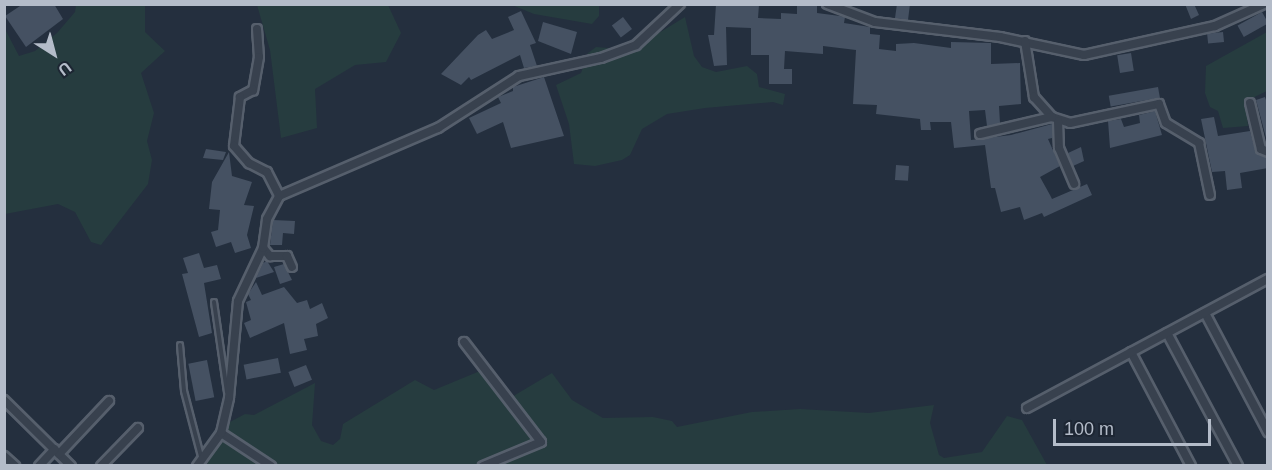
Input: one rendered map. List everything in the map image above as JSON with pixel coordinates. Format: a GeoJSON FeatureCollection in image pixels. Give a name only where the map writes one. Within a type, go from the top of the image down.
{"type":"FeatureCollection","features":[{"type":"Feature","properties":{"kind":"street"},"geometry":{"type":"LineString","coordinates":[[200,463],[221,433],[229,398],[238,301],[262,248],[267,219],[279,196],[438,128],[519,76],[601,58],[636,45],[680,4]]}},
{"type":"Feature","properties":{"kind":"street"},"geometry":{"type":"LineString","coordinates":[[827,4],[875,22],[1025,41],[1069,54],[1103,53],[1215,26],[1264,4]]}},
{"type":"Feature","properties":{"kind":"street"},"geometry":{"type":"LineString","coordinates":[[257,29],[259,57],[253,90],[240,97],[234,146],[249,163],[267,172],[279,196]]}},
{"type":"Feature","properties":{"kind":"street"},"geometry":{"type":"LineString","coordinates":[[1025,41],[1034,97],[1055,119],[1059,148],[1074,184]]}},
{"type":"Feature","properties":{"kind":"street"},"geometry":{"type":"LineString","coordinates":[[1250,103],[1261,149],[1268,152]]}},
{"type":"Feature","properties":{"kind":"street"},"geometry":{"type":"LineString","coordinates":[[980,134],[1055,119],[1070,123],[1158,104],[1166,123],[1199,143],[1210,195]]}},
{"type":"Feature","properties":{"kind":"street"},"geometry":{"type":"LineString","coordinates":[[262,248],[270,256],[287,256],[292,267]]}},
{"type":"Feature","properties":{"kind":"street"},"geometry":{"type":"LineString","coordinates":[[1027,408],[1268,279]]}},
{"type":"Feature","properties":{"kind":"street"},"geometry":{"type":"LineString","coordinates":[[1205,313],[1268,432]]}},
{"type":"Feature","properties":{"kind":"street"},"geometry":{"type":"LineString","coordinates":[[1167,333],[1238,465]]}},
{"type":"Feature","properties":{"kind":"street"},"geometry":{"type":"LineString","coordinates":[[464,342],[541,442],[483,465]]}},
{"type":"Feature","properties":{"kind":"street"},"geometry":{"type":"LineString","coordinates":[[1131,352],[1191,465]]}},
{"type":"Feature","properties":{"kind":"street"},"geometry":{"type":"LineString","coordinates":[[4,400],[71,465]]}},
{"type":"Feature","properties":{"kind":"street"},"geometry":{"type":"LineString","coordinates":[[39,465],[57,452],[109,401]]}},
{"type":"Feature","properties":{"kind":"street"},"geometry":{"type":"LineString","coordinates":[[101,465],[138,428]]}},
{"type":"Feature","properties":{"kind":"street"},"geometry":{"type":"LineString","coordinates":[[221,433],[271,465]]}},
{"type":"Feature","properties":{"kind":"street"},"geometry":{"type":"LineString","coordinates":[[4,456],[15,465]]}},
{"type":"Feature","properties":{"kind":"lane"},"geometry":{"type":"LineString","coordinates":[[214,302],[229,398]]}},
{"type":"Feature","properties":{"kind":"lane"},"geometry":{"type":"LineString","coordinates":[[180,345],[184,391],[200,463]]}},
{"type":"Feature","properties":{"kind":"green space"},"geometry":{"type":"Polygon","coordinates":[[[76,5],[145,5],[145,32],[165,51],[141,73],[154,113],[147,141],[152,160],[148,184],[101,245],[91,242],[75,212],[58,204],[5,214],[5,29],[19,56],[35,51],[57,33],[75,12],[76,5]]]}},
{"type":"Feature","properties":{"kind":"green space"},"geometry":{"type":"Polygon","coordinates":[[[257,5],[388,5],[401,33],[386,62],[355,65],[315,89],[317,128],[281,138],[270,50],[257,5]]]}},
{"type":"Feature","properties":{"kind":"green space"},"geometry":{"type":"Polygon","coordinates":[[[512,5],[599,5],[599,16],[592,24],[534,14],[512,5]]]}},
{"type":"Feature","properties":{"kind":"green space"},"geometry":{"type":"Polygon","coordinates":[[[685,17],[694,56],[702,67],[716,72],[747,66],[757,74],[759,87],[785,94],[783,105],[773,102],[667,114],[642,129],[630,155],[622,160],[595,166],[574,164],[569,124],[556,85],[581,73],[588,53],[596,47],[631,50],[685,17]]]}},
{"type":"Feature","properties":{"kind":"green space"},"geometry":{"type":"Polygon","coordinates":[[[1267,32],[1267,91],[1246,101],[1248,126],[1223,128],[1218,111],[1210,107],[1205,93],[1206,66],[1267,32]]]}},
{"type":"Feature","properties":{"kind":"green space"},"geometry":{"type":"Polygon","coordinates":[[[480,371],[505,401],[552,373],[572,400],[603,418],[653,417],[672,421],[677,427],[752,412],[800,409],[869,413],[934,405],[930,423],[939,455],[944,458],[982,452],[1007,416],[1022,420],[1047,465],[206,466],[230,422],[245,414],[254,415],[315,383],[312,425],[321,441],[333,445],[340,439],[343,424],[415,380],[434,390],[480,371]]]}},
{"type":"Feature","properties":{"kind":"building"},"geometry":{"type":"Polygon","coordinates":[[[23,4],[54,4],[63,19],[26,47],[5,16],[23,4]]]}},
{"type":"Feature","properties":{"kind":"building"},"geometry":{"type":"Polygon","coordinates":[[[716,4],[759,5],[758,18],[781,19],[781,13],[797,14],[797,5],[817,5],[817,13],[845,17],[844,23],[870,27],[870,34],[880,35],[879,49],[896,51],[896,44],[914,43],[951,48],[951,42],[991,43],[991,64],[1020,63],[1021,104],[999,106],[1000,123],[987,126],[985,110],[969,111],[971,140],[1011,135],[1052,124],[1052,138],[1048,139],[1060,166],[1040,177],[1052,199],[1087,184],[1092,195],[1044,217],[1042,213],[1024,220],[1020,207],[1001,212],[995,188],[991,188],[985,145],[954,148],[951,122],[930,122],[931,130],[921,130],[920,119],[876,114],[877,105],[853,104],[856,50],[823,46],[823,54],[785,51],[784,69],[792,69],[792,84],[769,84],[769,55],[751,55],[751,28],[726,27],[727,65],[714,66],[708,35],[714,35],[716,4]]]}},
{"type":"Feature","properties":{"kind":"building"},"geometry":{"type":"Polygon","coordinates":[[[897,4],[910,4],[908,20],[895,18],[897,4]]]}},
{"type":"Feature","properties":{"kind":"building"},"geometry":{"type":"Polygon","coordinates":[[[1185,4],[1194,4],[1199,15],[1191,19],[1185,4]]]}},
{"type":"Feature","properties":{"kind":"building"},"geometry":{"type":"Polygon","coordinates":[[[521,11],[536,43],[530,45],[537,66],[524,68],[520,55],[471,80],[469,77],[461,85],[441,74],[478,35],[486,30],[492,39],[514,30],[508,17],[521,11]]]}},
{"type":"Feature","properties":{"kind":"building"},"geometry":{"type":"Polygon","coordinates":[[[1262,12],[1268,24],[1244,37],[1238,26],[1262,12]]]}},
{"type":"Feature","properties":{"kind":"building"},"geometry":{"type":"Polygon","coordinates":[[[623,17],[632,29],[621,37],[612,25],[623,17]]]}},
{"type":"Feature","properties":{"kind":"building"},"geometry":{"type":"Polygon","coordinates":[[[543,22],[577,32],[571,54],[538,41],[543,22]]]}},
{"type":"Feature","properties":{"kind":"building"},"geometry":{"type":"Polygon","coordinates":[[[1223,32],[1224,42],[1208,44],[1207,34],[1223,32]]]}},
{"type":"Feature","properties":{"kind":"building"},"geometry":{"type":"Polygon","coordinates":[[[1131,53],[1134,71],[1120,73],[1117,55],[1131,53]]]}},
{"type":"Feature","properties":{"kind":"building"},"geometry":{"type":"Polygon","coordinates":[[[544,77],[564,136],[511,148],[503,122],[477,134],[469,118],[501,103],[498,97],[513,91],[513,87],[544,77]]]}},
{"type":"Feature","properties":{"kind":"building"},"geometry":{"type":"Polygon","coordinates":[[[1158,87],[1160,98],[1111,107],[1109,96],[1158,87]]]}},
{"type":"Feature","properties":{"kind":"building"},"geometry":{"type":"Polygon","coordinates":[[[1265,97],[1268,106],[1268,145],[1256,100],[1265,97]]]}},
{"type":"Feature","properties":{"kind":"building"},"geometry":{"type":"Polygon","coordinates":[[[1155,111],[1162,135],[1110,148],[1108,121],[1121,119],[1124,127],[1140,123],[1139,115],[1155,111]]]}},
{"type":"Feature","properties":{"kind":"building"},"geometry":{"type":"Polygon","coordinates":[[[1214,117],[1218,136],[1250,131],[1256,153],[1268,158],[1268,168],[1240,173],[1242,188],[1227,190],[1225,171],[1212,172],[1201,119],[1214,117]]]}},
{"type":"Feature","properties":{"kind":"building"},"geometry":{"type":"Polygon","coordinates":[[[1081,147],[1084,161],[1073,166],[1068,153],[1081,147]]]}},
{"type":"Feature","properties":{"kind":"building"},"geometry":{"type":"Polygon","coordinates":[[[206,149],[226,152],[223,160],[203,158],[206,149]]]}},
{"type":"Feature","properties":{"kind":"building"},"geometry":{"type":"Polygon","coordinates":[[[229,152],[232,176],[252,182],[244,205],[254,206],[247,235],[251,248],[235,253],[231,242],[216,247],[211,232],[218,230],[220,210],[209,209],[212,182],[229,152]]]}},
{"type":"Feature","properties":{"kind":"building"},"geometry":{"type":"Polygon","coordinates":[[[896,165],[909,166],[908,181],[895,180],[896,165]]]}},
{"type":"Feature","properties":{"kind":"building"},"geometry":{"type":"Polygon","coordinates":[[[273,220],[295,221],[294,234],[283,233],[282,245],[270,245],[273,220]]]}},
{"type":"Feature","properties":{"kind":"building"},"geometry":{"type":"Polygon","coordinates":[[[199,253],[204,268],[217,265],[221,279],[204,283],[212,333],[199,337],[182,274],[188,273],[183,258],[199,253]]]}},
{"type":"Feature","properties":{"kind":"building"},"geometry":{"type":"Polygon","coordinates":[[[267,261],[274,272],[256,278],[263,263],[267,261]]]}},
{"type":"Feature","properties":{"kind":"building"},"geometry":{"type":"Polygon","coordinates":[[[284,264],[292,280],[280,284],[274,267],[284,264]]]}},
{"type":"Feature","properties":{"kind":"building"},"geometry":{"type":"Polygon","coordinates":[[[256,282],[262,295],[284,287],[297,303],[307,300],[310,309],[322,303],[328,318],[316,324],[318,336],[304,339],[307,350],[290,354],[284,323],[250,338],[244,323],[251,320],[246,302],[251,300],[248,294],[256,282]]]}},
{"type":"Feature","properties":{"kind":"building"},"geometry":{"type":"Polygon","coordinates":[[[278,358],[281,373],[247,379],[244,365],[278,358]]]}},
{"type":"Feature","properties":{"kind":"building"},"geometry":{"type":"Polygon","coordinates":[[[207,360],[214,397],[196,401],[188,364],[207,360]]]}},
{"type":"Feature","properties":{"kind":"building"},"geometry":{"type":"Polygon","coordinates":[[[306,365],[312,380],[294,387],[288,372],[306,365]]]}}]}
